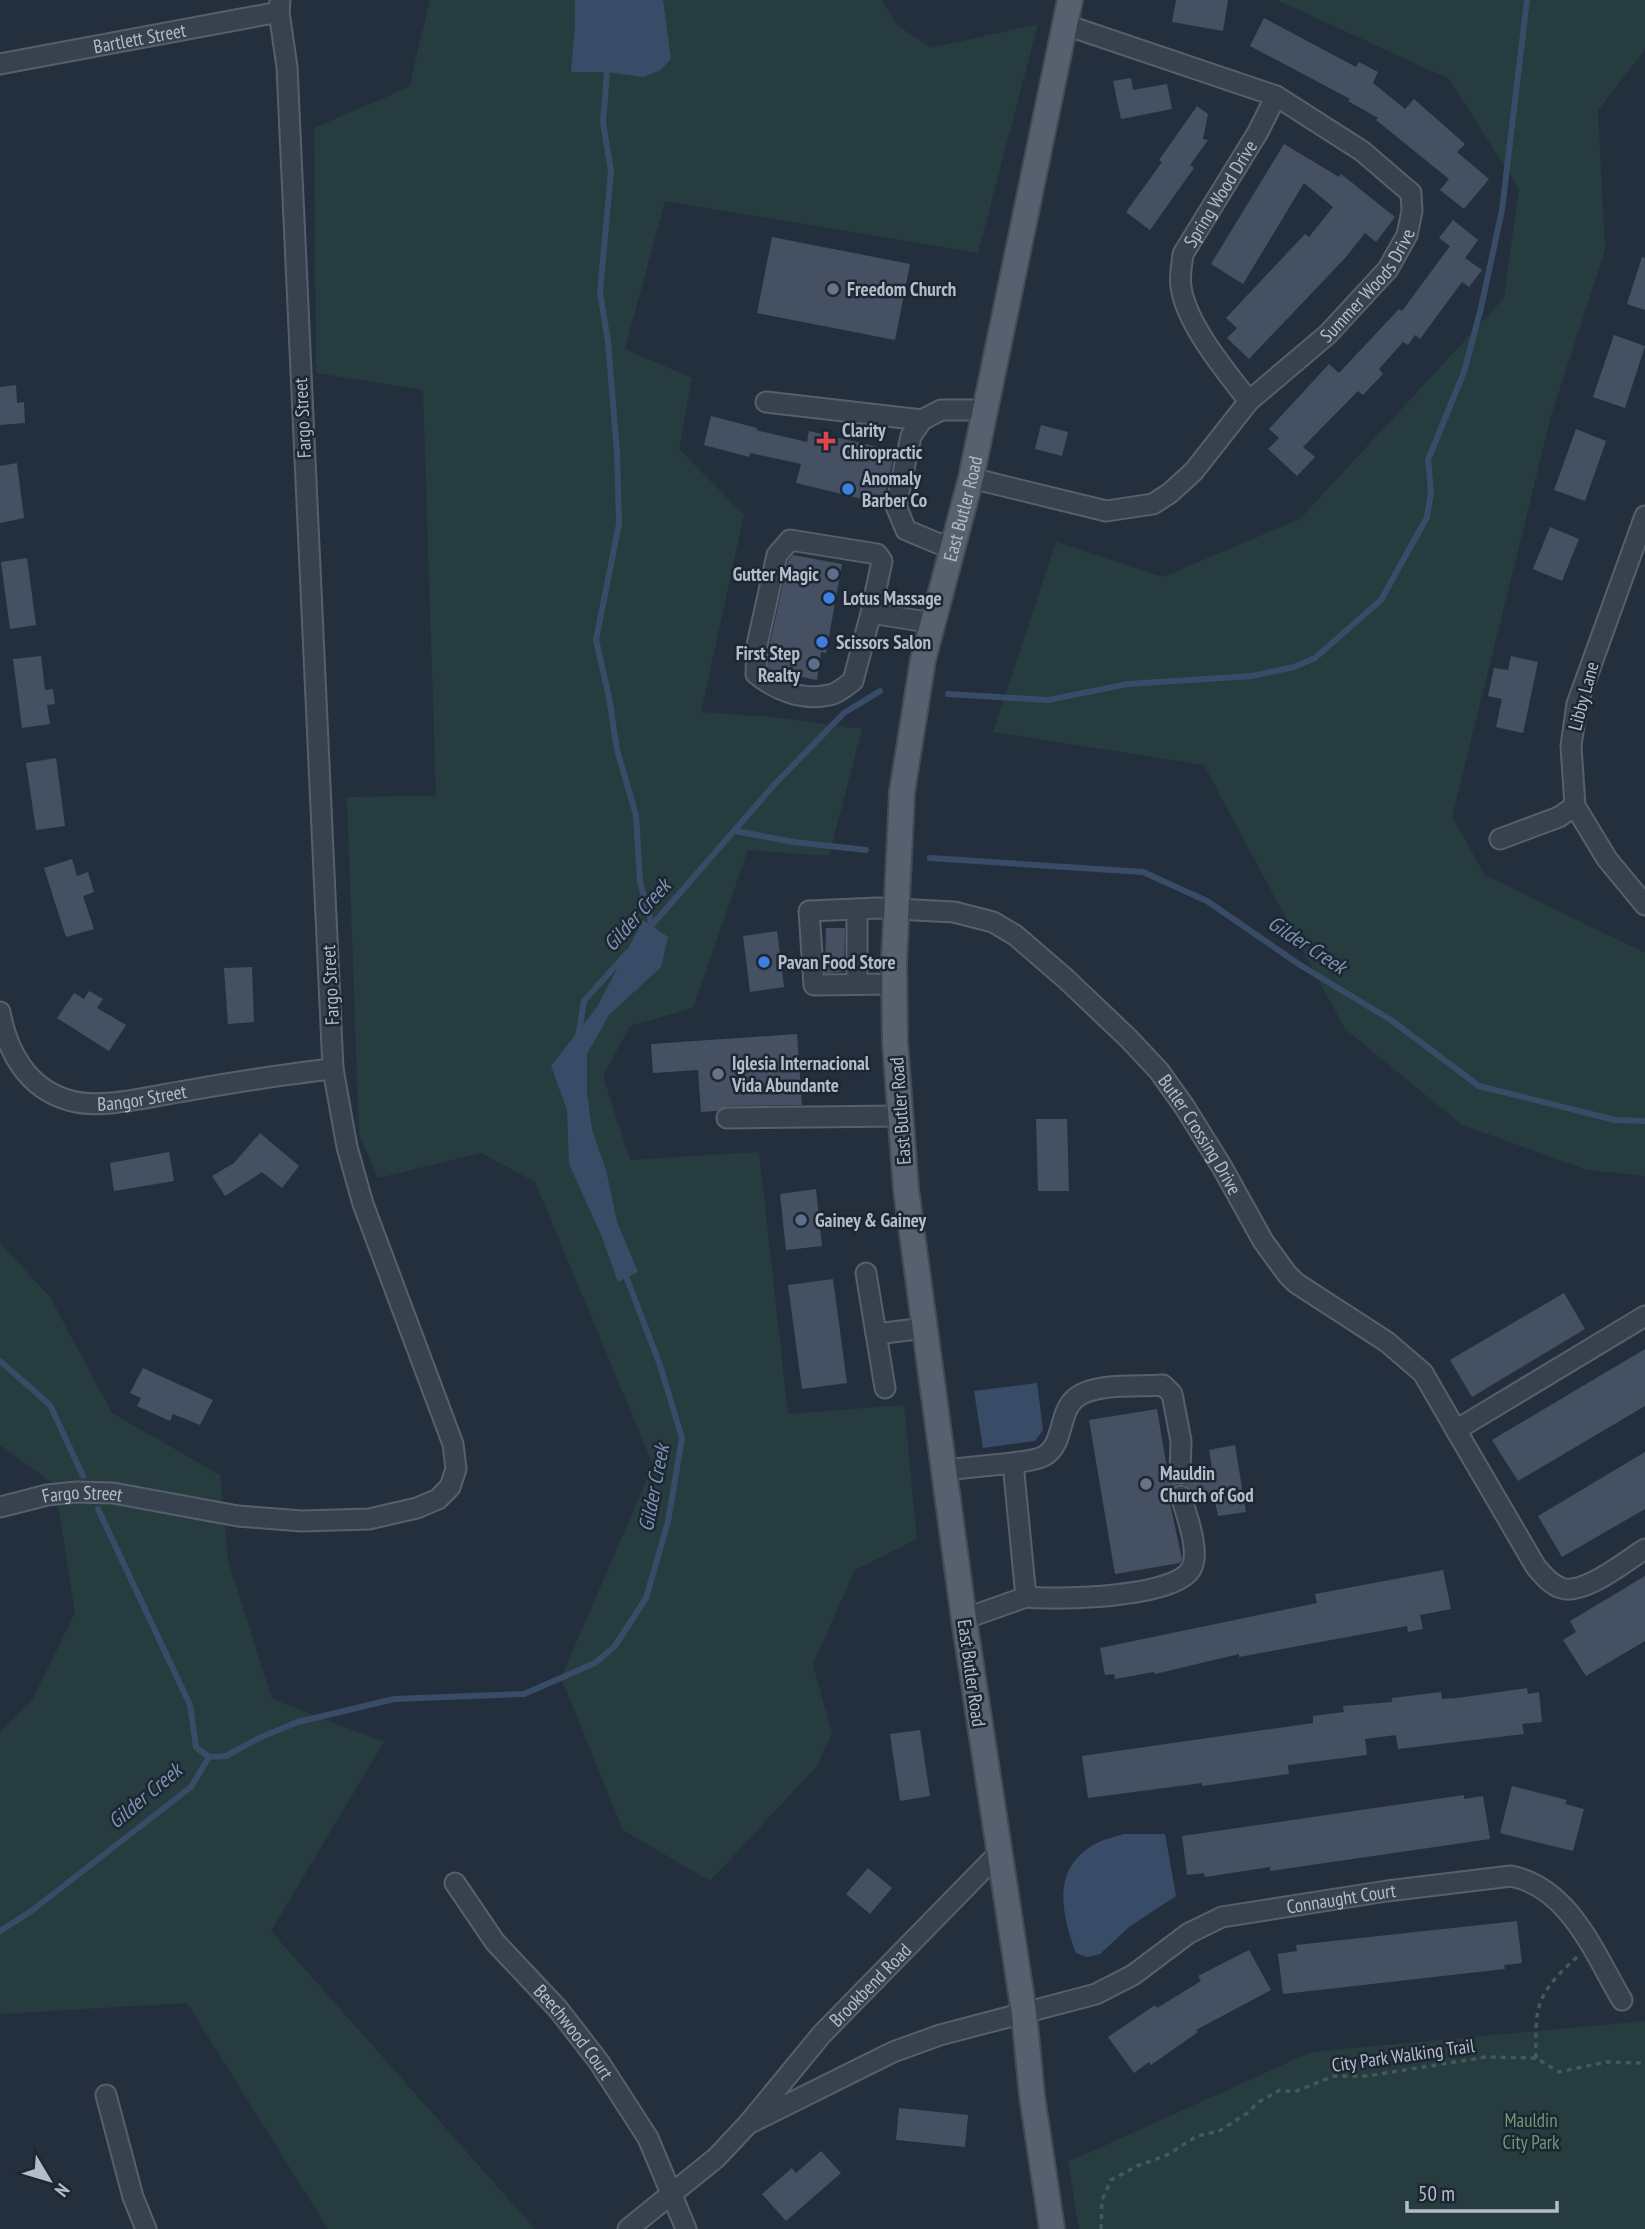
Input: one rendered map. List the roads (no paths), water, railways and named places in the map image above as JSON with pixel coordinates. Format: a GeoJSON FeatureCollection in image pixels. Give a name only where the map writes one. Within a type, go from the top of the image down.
{"type":"FeatureCollection","features":[{"type":"Feature","properties":{"kind":"main road","name":"East Butler Road"},"geometry":{"type":"LineString","coordinates":[[1052,2229],[1030,2084],[1024,2013],[964,1619],[905,1189],[894,984],[895,909],[902,792],[923,660],[971,478],[1070,0]]}},
{"type":"Feature","properties":{"kind":"street","name":"Bartlett Street"},"geometry":{"type":"LineString","coordinates":[[0,64],[279,6]]}},
{"type":"Feature","properties":{"kind":"street","name":"Fargo Street"},"geometry":{"type":"LineString","coordinates":[[0,1507],[47,1495],[113,1493],[238,1516],[302,1521],[369,1519],[417,1508],[438,1499],[450,1487],[456,1469],[453,1444],[363,1204],[347,1147],[333,1069],[287,81],[279,6]]}},
{"type":"Feature","properties":{"kind":"street","name":"Summer Woods Drive"},"geometry":{"type":"LineString","coordinates":[[971,478],[1105,512],[1153,504],[1194,471],[1250,401],[1328,334],[1388,269],[1407,235],[1412,211],[1411,193],[1362,151],[1276,96],[1066,25]]}},
{"type":"Feature","properties":{"kind":"street","name":"Spring Wood Drive"},"geometry":{"type":"LineString","coordinates":[[1250,401],[1211,353],[1181,290],[1180,274],[1183,254],[1258,132],[1276,96]]}},
{"type":"Feature","properties":{"kind":"street"},"geometry":{"type":"LineString","coordinates":[[766,402],[922,420]]}},
{"type":"Feature","properties":{"kind":"street"},"geometry":{"type":"LineString","coordinates":[[953,545],[937,543],[906,530],[896,506],[911,436],[922,420],[941,410],[986,410]]}},
{"type":"Feature","properties":{"kind":"street","name":"Libby Lane"},"geometry":{"type":"LineString","coordinates":[[1645,519],[1577,704],[1571,746],[1575,806],[1607,859],[1645,905]]}},
{"type":"Feature","properties":{"kind":"street"},"geometry":{"type":"LineString","coordinates":[[790,540],[877,554],[881,561],[871,613],[853,681],[831,695],[799,696],[772,687],[757,674],[757,645],[777,555],[790,540]]}},
{"type":"Feature","properties":{"kind":"street"},"geometry":{"type":"LineString","coordinates":[[871,613],[933,623]]}},
{"type":"Feature","properties":{"kind":"street"},"geometry":{"type":"LineString","coordinates":[[1500,839],[1559,817],[1575,806]]}},
{"type":"Feature","properties":{"kind":"street"},"geometry":{"type":"LineString","coordinates":[[857,909],[857,984],[894,984]]}},
{"type":"Feature","properties":{"kind":"street","name":"Butler Crossing Drive"},"geometry":{"type":"LineString","coordinates":[[857,984],[814,985],[809,911],[895,909],[954,912],[993,922],[1015,935],[1066,979],[1159,1071],[1222,1167],[1263,1241],[1287,1274],[1296,1283],[1387,1342],[1423,1373],[1536,1567],[1551,1583],[1562,1588],[1577,1589],[1645,1549]]}},
{"type":"Feature","properties":{"kind":"street","name":"Bangor Street"},"geometry":{"type":"LineString","coordinates":[[0,1012],[12,1053],[21,1069],[48,1092],[68,1101],[93,1104],[333,1069]]}},
{"type":"Feature","properties":{"kind":"street"},"geometry":{"type":"LineString","coordinates":[[727,1118],[899,1116]]}},
{"type":"Feature","properties":{"kind":"street"},"geometry":{"type":"LineString","coordinates":[[866,1273],[885,1388]]}},
{"type":"Feature","properties":{"kind":"street"},"geometry":{"type":"LineString","coordinates":[[1456,1430],[1645,1316]]}},
{"type":"Feature","properties":{"kind":"street"},"geometry":{"type":"LineString","coordinates":[[876,1334],[925,1328]]}},
{"type":"Feature","properties":{"kind":"street"},"geometry":{"type":"LineString","coordinates":[[944,1470],[1013,1463],[1047,1454],[1056,1443],[1067,1406],[1082,1394],[1105,1388],[1163,1385],[1172,1394],[1181,1441],[1180,1473]]}},
{"type":"Feature","properties":{"kind":"street"},"geometry":{"type":"LineString","coordinates":[[1013,1463],[1026,1597]]}},
{"type":"Feature","properties":{"kind":"street"},"geometry":{"type":"LineString","coordinates":[[964,1619],[1026,1597],[1061,1600],[1137,1594],[1179,1581],[1191,1570],[1194,1560],[1192,1535],[1181,1496]]}},
{"type":"Feature","properties":{"kind":"street","name":"Brookbend Road"},"geometry":{"type":"LineString","coordinates":[[628,2229],[716,2158],[748,2124],[822,2034],[998,1854]]}},
{"type":"Feature","properties":{"kind":"street","name":"Connaught Court"},"geometry":{"type":"LineString","coordinates":[[1024,2013],[1096,1994],[1133,1975],[1189,1933],[1222,1917],[1511,1875],[1527,1879],[1553,1895],[1573,1917],[1622,2000]]}},
{"type":"Feature","properties":{"kind":"street","name":"Beechwood Court"},"geometry":{"type":"LineString","coordinates":[[455,1883],[495,1942],[558,2009],[599,2062],[648,2138],[685,2229]]}},
{"type":"Feature","properties":{"kind":"street","name":"Brookbend Road"},"geometry":{"type":"LineString","coordinates":[[748,2124],[893,2052],[940,2035],[1024,2013]]}},
{"type":"Feature","properties":{"kind":"street"},"geometry":{"type":"LineString","coordinates":[[106,2095],[132,2197],[146,2229]]}},
{"type":"Feature","properties":{"kind":"water"},"geometry":{"type":"Polygon","coordinates":[[[575,0],[663,0],[671,59],[659,71],[643,77],[607,72],[571,72],[575,0]]]}},
{"type":"Feature","properties":{"kind":"water","name":"Gilder Creek"},"geometry":{"type":"Polygon","coordinates":[[[643,920],[668,937],[661,967],[609,1015],[587,1054],[587,1093],[592,1130],[606,1170],[617,1222],[638,1272],[618,1282],[602,1237],[569,1164],[567,1110],[551,1066],[597,1007],[643,920]]]}},
{"type":"Feature","properties":{"kind":"water"},"geometry":{"type":"Polygon","coordinates":[[[1037,1383],[1043,1430],[1035,1441],[983,1448],[974,1391],[1037,1383]]]}},
{"type":"Feature","properties":{"kind":"water"},"geometry":{"type":"Polygon","coordinates":[[[1124,1834],[1165,1834],[1176,1896],[1129,1927],[1100,1954],[1087,1957],[1076,1953],[1071,1938],[1064,1908],[1065,1880],[1080,1855],[1097,1843],[1124,1834]]]}},
{"type":"Feature","properties":{"kind":"waterway"},"geometry":{"type":"LineString","coordinates":[[948,694],[1048,700],[1128,684],[1252,676],[1294,667],[1315,658],[1381,600],[1427,517],[1431,492],[1428,460],[1464,372],[1481,308],[1502,210],[1527,0]]}},
{"type":"Feature","properties":{"kind":"waterway"},"geometry":{"type":"LineString","coordinates":[[607,72],[603,122],[611,171],[600,292],[608,342],[617,452],[619,524],[596,640],[617,750],[636,815],[640,882],[652,926]]}},
{"type":"Feature","properties":{"kind":"waterway"},"geometry":{"type":"LineString","coordinates":[[646,932],[773,786],[844,713],[880,691]]}},
{"type":"Feature","properties":{"kind":"waterway","name":"Gilder Creek"},"geometry":{"type":"LineString","coordinates":[[735,831],[794,842],[866,850]]}},
{"type":"Feature","properties":{"kind":"waterway","name":"Gilder Creek"},"geometry":{"type":"LineString","coordinates":[[930,858],[1143,872],[1207,901],[1300,965],[1391,1020],[1479,1086],[1615,1120],[1645,1121]]}},
{"type":"Feature","properties":{"kind":"waterway","name":"Gilder Creek"},"geometry":{"type":"LineString","coordinates":[[578,1038],[584,1001],[627,953]]}},
{"type":"Feature","properties":{"kind":"waterway","name":"Gilder Creek"},"geometry":{"type":"LineString","coordinates":[[209,1757],[226,1756],[259,1738],[298,1722],[394,1699],[524,1694],[595,1663],[615,1646],[646,1598],[668,1522],[682,1438],[660,1365],[624,1271]]}},
{"type":"Feature","properties":{"kind":"waterway"},"geometry":{"type":"LineString","coordinates":[[0,1361],[50,1405],[83,1476]]}},
{"type":"Feature","properties":{"kind":"waterway"},"geometry":{"type":"LineString","coordinates":[[98,1509],[190,1705],[196,1747],[209,1757]]}},
{"type":"Feature","properties":{"kind":"waterway","name":"Gilder Creek"},"geometry":{"type":"LineString","coordinates":[[0,1931],[30,1912],[191,1787],[209,1757]]}},
{"type":"Feature","properties":{"kind":"place","name":"Freedom Church"},"geometry":{"type":"Point","coordinates":[833,289]}},
{"type":"Feature","properties":{"kind":"place","name":"Clarity Chiropractic"},"geometry":{"type":"Point","coordinates":[826,441]}},
{"type":"Feature","properties":{"kind":"place","name":"Anomaly Barber Co"},"geometry":{"type":"Point","coordinates":[848,489]}},
{"type":"Feature","properties":{"kind":"place","name":"Gutter Magic"},"geometry":{"type":"Point","coordinates":[833,574]}},
{"type":"Feature","properties":{"kind":"place","name":"Lotus Massage"},"geometry":{"type":"Point","coordinates":[829,598]}},
{"type":"Feature","properties":{"kind":"place","name":"Scissors Salon"},"geometry":{"type":"Point","coordinates":[822,642]}},
{"type":"Feature","properties":{"kind":"place","name":"First Step Realty"},"geometry":{"type":"Point","coordinates":[814,664]}},
{"type":"Feature","properties":{"kind":"place","name":"Pavan Food Store"},"geometry":{"type":"Point","coordinates":[764,962]}},
{"type":"Feature","properties":{"kind":"place","name":"Iglesia Internacional Vida Abundante"},"geometry":{"type":"Point","coordinates":[718,1074]}},
{"type":"Feature","properties":{"kind":"place","name":"Gainey & Gainey"},"geometry":{"type":"Point","coordinates":[801,1220]}},
{"type":"Feature","properties":{"kind":"place","name":"Mauldin Church of God"},"geometry":{"type":"Point","coordinates":[1146,1484]}},
{"type":"Feature","properties":{"kind":"park label","name":"Mauldin City Park"},"geometry":{"type":"Point","coordinates":[1531,2131]}}]}
